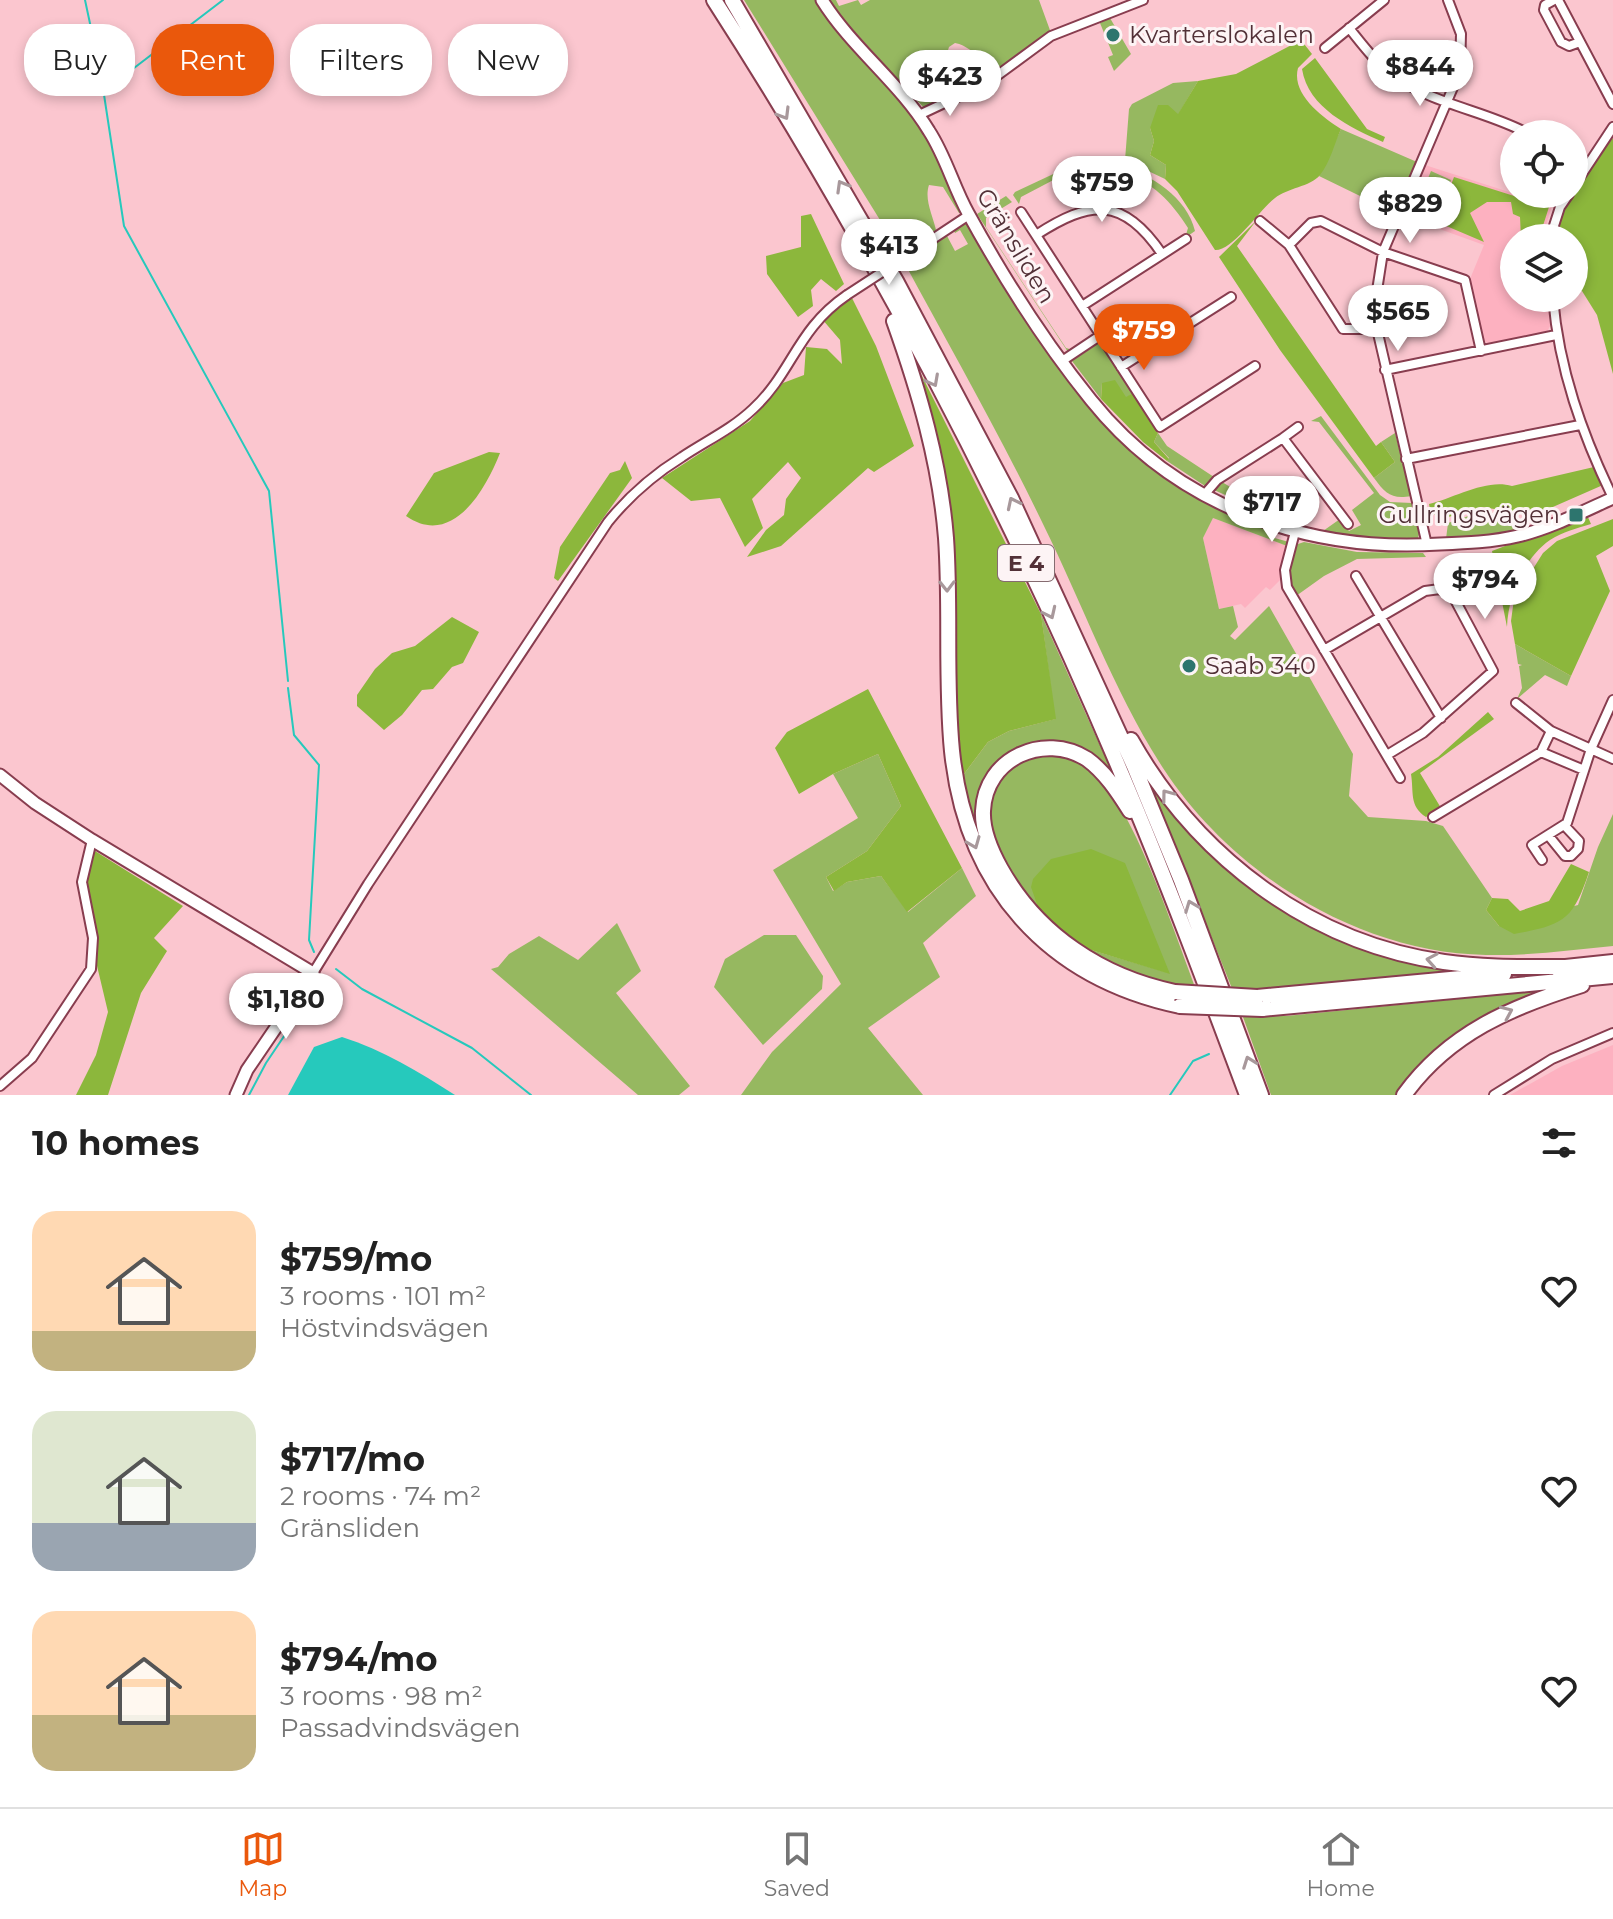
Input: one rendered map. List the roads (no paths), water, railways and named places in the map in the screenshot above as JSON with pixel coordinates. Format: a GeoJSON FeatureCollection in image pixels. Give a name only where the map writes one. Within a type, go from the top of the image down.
{"type":"FeatureCollection","features":[{"type":"Feature","properties":{"kind":"highway","name":"E 4"},"geometry":{"type":"LineString","coordinates":[[714,0],[878,278],[983,476],[1052,618],[1152,847],[1247,1095]]}},
{"type":"Feature","properties":{"kind":"highway","name":"E 4"},"geometry":{"type":"LineString","coordinates":[[732,0],[808,127],[945,370],[1011,498],[1094,674],[1181,880],[1261,1095]]}},
{"type":"Feature","properties":{"kind":"highway"},"geometry":{"type":"LineString","coordinates":[[878,278],[921,402],[938,477],[946,550],[952,752],[963,813],[976,848],[1003,896],[1026,925],[1059,955],[1116,988],[1178,999],[1260,1003],[1612,971]]}},
{"type":"Feature","properties":{"kind":"highway"},"geometry":{"type":"LineString","coordinates":[[1094,674],[1148,768],[1175,806],[1221,856],[1277,899],[1344,934],[1418,958],[1466,965],[1612,971]]}},
{"type":"Feature","properties":{"kind":"highway"},"geometry":{"type":"LineString","coordinates":[[1152,847],[1105,776],[1090,762],[1067,750],[1044,747],[1019,755],[1004,764],[986,793],[984,825],[988,842],[1006,879],[1041,922],[1084,957],[1117,975],[1178,999]]}},
{"type":"Feature","properties":{"kind":"highway"},"geometry":{"type":"LineString","coordinates":[[1260,1003],[1566,967]]}},
{"type":"Feature","properties":{"kind":"highway"},"geometry":{"type":"LineString","coordinates":[[1404,1095],[1430,1064],[1475,1028],[1532,1001],[1612,971]]}},
{"type":"Feature","properties":{"kind":"street","name":"Gränsliden"},"geometry":{"type":"LineString","coordinates":[[822,0],[837,23],[919,115],[937,144],[969,215],[1062,361],[1097,408],[1125,438],[1159,467],[1244,515],[1295,532],[1359,545],[1427,545],[1495,540],[1551,526],[1613,498]]}},
{"type":"Feature","properties":{"kind":"street"},"geometry":{"type":"LineString","coordinates":[[919,115],[987,83],[1051,36],[1143,0]]}},
{"type":"Feature","properties":{"kind":"street"},"geometry":{"type":"LineString","coordinates":[[1325,48],[1384,0]]}},
{"type":"Feature","properties":{"kind":"street"},"geometry":{"type":"LineString","coordinates":[[1427,545],[1385,370],[1377,329],[1376,297],[1383,252],[1460,71],[1463,53],[1459,24],[1448,0]]}},
{"type":"Feature","properties":{"kind":"street"},"geometry":{"type":"LineString","coordinates":[[1580,42],[1569,46],[1561,42],[1544,10],[1545,5],[1556,0],[1580,42],[1613,104]]}},
{"type":"Feature","properties":{"kind":"street"},"geometry":{"type":"LineString","coordinates":[[1349,28],[1389,73],[1447,102],[1500,123]]}},
{"type":"Feature","properties":{"kind":"street"},"geometry":{"type":"LineString","coordinates":[[1588,164],[1613,127]]}},
{"type":"Feature","properties":{"kind":"street"},"geometry":{"type":"LineString","coordinates":[[1036,235],[1070,214],[1105,208],[1135,221],[1162,254]]}},
{"type":"Feature","properties":{"kind":"street"},"geometry":{"type":"LineString","coordinates":[[1021,212],[1160,427],[1255,366]]}},
{"type":"Feature","properties":{"kind":"street"},"geometry":{"type":"LineString","coordinates":[[236,1095],[247,1070],[296,993],[313,973],[375,872],[608,522],[636,491],[660,471],[724,431],[754,408],[774,385],[808,330],[847,295],[969,215]]}},
{"type":"Feature","properties":{"kind":"street"},"geometry":{"type":"LineString","coordinates":[[1289,245],[1317,220],[1383,252],[1465,280],[1481,351]]}},
{"type":"Feature","properties":{"kind":"street"},"geometry":{"type":"LineString","coordinates":[[1260,221],[1289,245],[1343,329],[1377,329]]}},
{"type":"Feature","properties":{"kind":"street"},"geometry":{"type":"LineString","coordinates":[[1082,306],[1186,239]]}},
{"type":"Feature","properties":{"kind":"street"},"geometry":{"type":"LineString","coordinates":[[1121,367],[1231,297]]}},
{"type":"Feature","properties":{"kind":"street"},"geometry":{"type":"LineString","coordinates":[[1554,312],[1556,335],[1580,425],[1613,498]]}},
{"type":"Feature","properties":{"kind":"street"},"geometry":{"type":"LineString","coordinates":[[1062,361],[1101,335]]}},
{"type":"Feature","properties":{"kind":"street"},"geometry":{"type":"LineString","coordinates":[[1385,370],[1556,335]]}},
{"type":"Feature","properties":{"kind":"street"},"geometry":{"type":"LineString","coordinates":[[1406,459],[1580,425]]}},
{"type":"Feature","properties":{"kind":"street"},"geometry":{"type":"LineString","coordinates":[[1204,495],[1217,480],[1298,427]]}},
{"type":"Feature","properties":{"kind":"street"},"geometry":{"type":"LineString","coordinates":[[1283,438],[1348,524]]}},
{"type":"Feature","properties":{"kind":"street"},"geometry":{"type":"LineString","coordinates":[[1295,532],[1285,570],[1286,582],[1400,778]]}},
{"type":"Feature","properties":{"kind":"street"},"geometry":{"type":"LineString","coordinates":[[1356,576],[1441,718]]}},
{"type":"Feature","properties":{"kind":"street"},"geometry":{"type":"LineString","coordinates":[[1324,650],[1429,589],[1440,589],[1454,598],[1493,671],[1423,733],[1387,755]]}},
{"type":"Feature","properties":{"kind":"street"},"geometry":{"type":"LineString","coordinates":[[1542,860],[1532,845],[1564,825],[1591,749],[1613,700]]}},
{"type":"Feature","properties":{"kind":"street"},"geometry":{"type":"LineString","coordinates":[[1516,703],[1551,731],[1613,759]]}},
{"type":"Feature","properties":{"kind":"street"},"geometry":{"type":"LineString","coordinates":[[1433,817],[1541,752],[1551,731]]}},
{"type":"Feature","properties":{"kind":"street"},"geometry":{"type":"LineString","coordinates":[[1541,752],[1584,770]]}},
{"type":"Feature","properties":{"kind":"street"},"geometry":{"type":"LineString","coordinates":[[0,775],[35,803],[92,840],[313,973]]}},
{"type":"Feature","properties":{"kind":"street"},"geometry":{"type":"LineString","coordinates":[[1548,835],[1565,856],[1571,856],[1578,849],[1579,841],[1564,825]]}},
{"type":"Feature","properties":{"kind":"street"},"geometry":{"type":"LineString","coordinates":[[0,1086],[32,1058],[91,969],[93,938],[82,882],[92,840]]}},
{"type":"Feature","properties":{"kind":"street"},"geometry":{"type":"LineString","coordinates":[[1494,1095],[1552,1059],[1613,1033]]}},
{"type":"Feature","properties":{"kind":"water"},"geometry":{"type":"Polygon","coordinates":[[[342,1037],[386,1055],[455,1095],[288,1095],[314,1047],[342,1037]]]}},
{"type":"Feature","properties":{"kind":"waterway"},"geometry":{"type":"LineString","coordinates":[[85,0],[101,75],[124,226],[269,491],[288,681]]}},
{"type":"Feature","properties":{"kind":"waterway"},"geometry":{"type":"LineString","coordinates":[[135,67],[223,0]]}},
{"type":"Feature","properties":{"kind":"waterway"},"geometry":{"type":"LineString","coordinates":[[288,688],[294,735],[319,765],[309,940],[314,952]]}},
{"type":"Feature","properties":{"kind":"waterway"},"geometry":{"type":"LineString","coordinates":[[336,969],[362,989],[472,1048],[531,1095]]}},
{"type":"Feature","properties":{"kind":"waterway"},"geometry":{"type":"LineString","coordinates":[[249,1095],[266,1063],[303,1008]]}},
{"type":"Feature","properties":{"kind":"waterway"},"geometry":{"type":"LineString","coordinates":[[1170,1095],[1193,1061],[1209,1054]]}},
{"type":"Feature","properties":{"kind":"place","name":"Kvarterslokalen"},"geometry":{"type":"Point","coordinates":[1113,35]}},
{"type":"Feature","properties":{"kind":"place","name":"Gullringsvägen"},"geometry":{"type":"Point","coordinates":[1576,515]}},
{"type":"Feature","properties":{"kind":"place","name":"Saab 340"},"geometry":{"type":"Point","coordinates":[1189,666]}}]}
